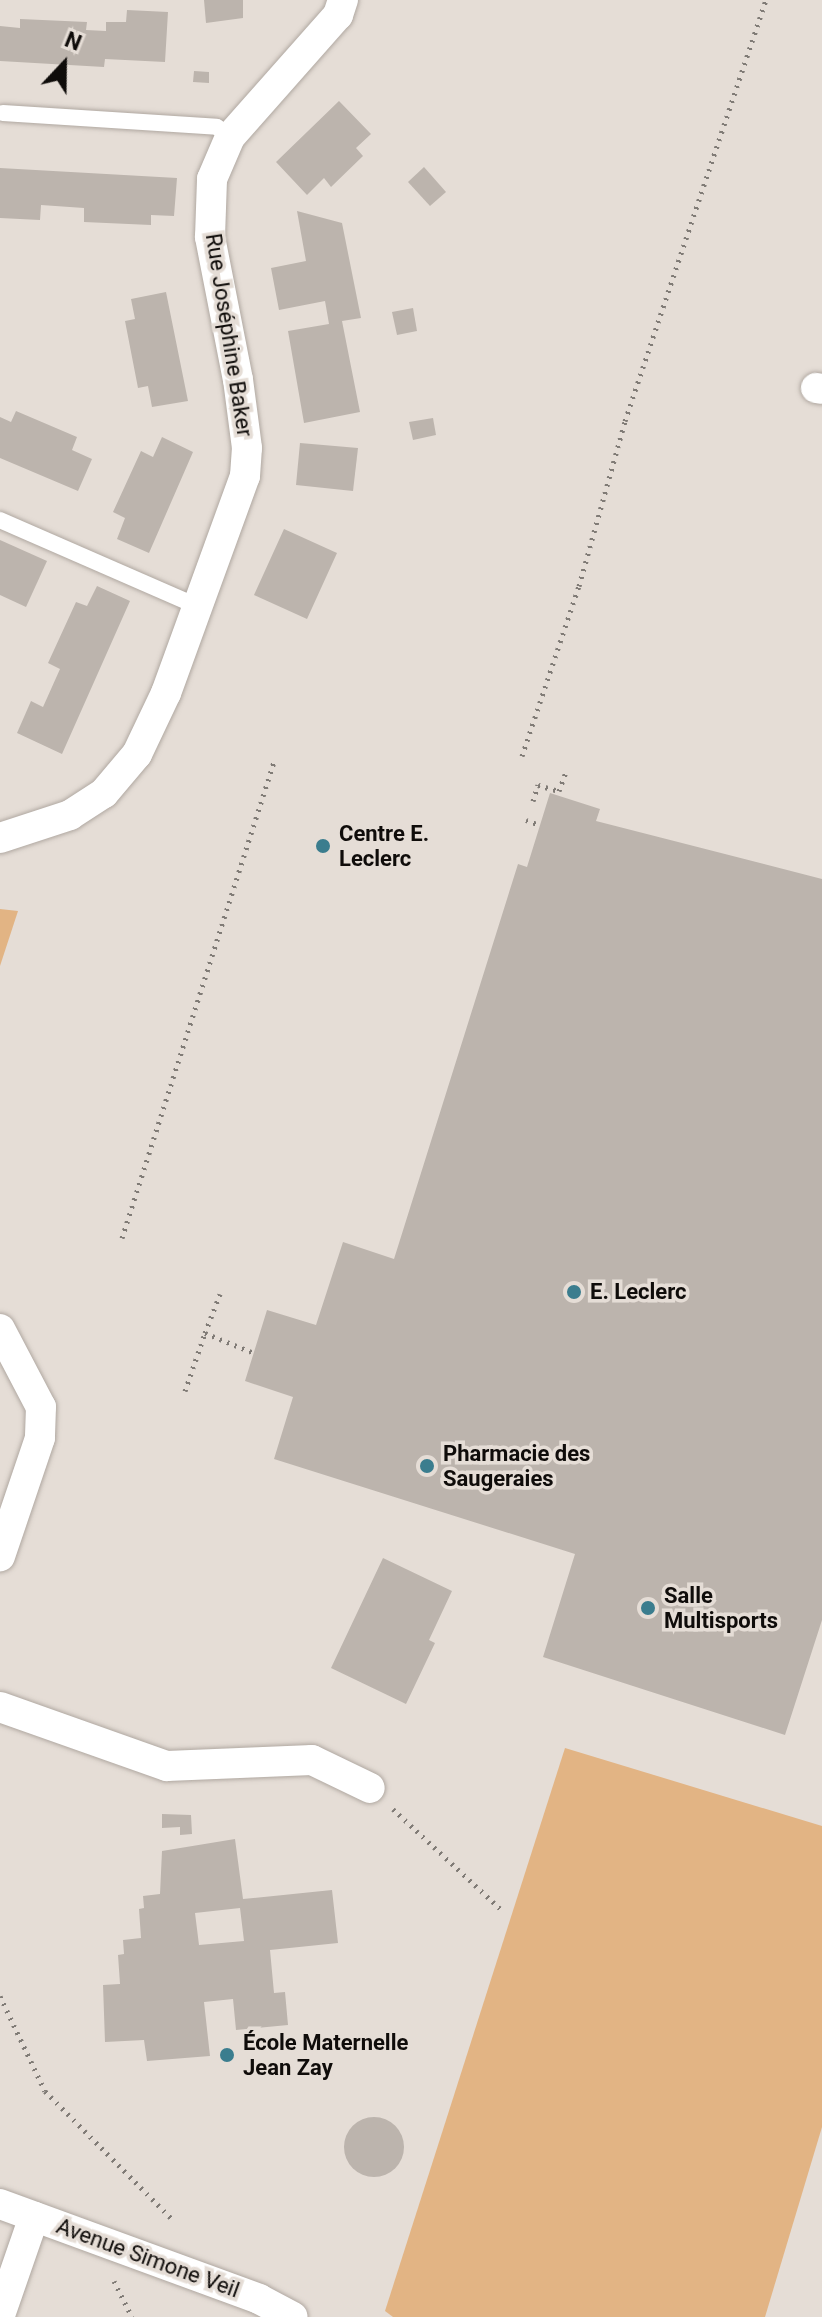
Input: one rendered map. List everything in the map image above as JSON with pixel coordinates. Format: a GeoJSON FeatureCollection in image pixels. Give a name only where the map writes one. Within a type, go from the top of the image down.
{"type":"FeatureCollection","features":[{"type":"Feature","properties":{"kind":"street","name":"Rue Joséphine Baker"},"geometry":{"type":"LineString","coordinates":[[0,838],[70,815],[104,793],[137,754],[201,608],[245,476],[247,448],[210,237],[212,179],[230,137],[341,7]]}},
{"type":"Feature","properties":{"kind":"street"},"geometry":{"type":"LineString","coordinates":[[0,1329],[41,1407],[40,1438],[0,1556]]}},
{"type":"Feature","properties":{"kind":"street"},"geometry":{"type":"LineString","coordinates":[[0,1707],[167,1766],[312,1760],[370,1788]]}},
{"type":"Feature","properties":{"kind":"street","name":"Avenue Simone Veil"},"geometry":{"type":"LineString","coordinates":[[0,2204],[259,2299],[293,2317]]}},
{"type":"Feature","properties":{"kind":"street"},"geometry":{"type":"LineString","coordinates":[[0,2315],[34,2217]]}},
{"type":"Feature","properties":{"kind":"lane"},"geometry":{"type":"LineString","coordinates":[[3,113],[217,127],[230,137]]}},
{"type":"Feature","properties":{"kind":"lane"},"geometry":{"type":"LineString","coordinates":[[0,520],[201,608]]}},
{"type":"Feature","properties":{"kind":"path"},"geometry":{"type":"LineString","coordinates":[[522,756],[579,586],[625,421],[766,0]]}},
{"type":"Feature","properties":{"kind":"path"},"geometry":{"type":"LineString","coordinates":[[122,1238],[274,763]]}},
{"type":"Feature","properties":{"kind":"path"},"geometry":{"type":"LineString","coordinates":[[533,801],[538,785],[559,791],[566,772]]}},
{"type":"Feature","properties":{"kind":"path"},"geometry":{"type":"LineString","coordinates":[[526,820],[540,825]]}},
{"type":"Feature","properties":{"kind":"path"},"geometry":{"type":"LineString","coordinates":[[185,1391],[220,1294]]}},
{"type":"Feature","properties":{"kind":"path"},"geometry":{"type":"LineString","coordinates":[[205,1333],[254,1353]]}},
{"type":"Feature","properties":{"kind":"path"},"geometry":{"type":"LineString","coordinates":[[370,1788],[462,1868],[504,1912]]}},
{"type":"Feature","properties":{"kind":"path"},"geometry":{"type":"LineString","coordinates":[[0,1996],[45,2091],[173,2220]]}},
{"type":"Feature","properties":{"kind":"shaded area"},"geometry":{"type":"Polygon","coordinates":[[[0,909],[18,911],[0,966],[0,909]]]}},
{"type":"Feature","properties":{"kind":"shaded area"},"geometry":{"type":"Polygon","coordinates":[[[565,1748],[822,1826],[822,2127],[765,2317],[393,2317],[385,2311],[565,1748]]]}},
{"type":"Feature","properties":{"kind":"building"},"geometry":{"type":"Polygon","coordinates":[[[204,0],[243,0],[243,18],[206,23],[204,0]]]}},
{"type":"Feature","properties":{"kind":"building"},"geometry":{"type":"Polygon","coordinates":[[[127,10],[168,12],[165,62],[105,59],[104,67],[0,61],[0,26],[20,28],[20,19],[87,22],[86,30],[106,31],[106,22],[126,22],[127,10]]]}},
{"type":"Feature","properties":{"kind":"building"},"geometry":{"type":"Polygon","coordinates":[[[194,71],[209,72],[209,83],[193,82],[194,71]]]}},
{"type":"Feature","properties":{"kind":"building"},"geometry":{"type":"Polygon","coordinates":[[[339,101],[371,134],[356,148],[363,156],[331,187],[324,178],[307,195],[276,162],[339,101]]]}},
{"type":"Feature","properties":{"kind":"building"},"geometry":{"type":"Polygon","coordinates":[[[424,167],[446,192],[430,206],[408,182],[424,167]]]}},
{"type":"Feature","properties":{"kind":"building"},"geometry":{"type":"Polygon","coordinates":[[[0,168],[177,178],[174,216],[151,215],[151,225],[84,222],[84,208],[41,205],[40,220],[0,218],[0,168]]]}},
{"type":"Feature","properties":{"kind":"building"},"geometry":{"type":"Polygon","coordinates":[[[297,211],[342,223],[361,318],[342,321],[360,412],[304,423],[288,331],[329,324],[325,301],[279,310],[271,268],[306,261],[297,211]]]}},
{"type":"Feature","properties":{"kind":"building"},"geometry":{"type":"Polygon","coordinates":[[[166,292],[188,401],[152,407],[148,386],[138,388],[125,321],[135,319],[131,299],[166,292]]]}},
{"type":"Feature","properties":{"kind":"building"},"geometry":{"type":"Polygon","coordinates":[[[413,308],[417,331],[397,335],[392,312],[413,308]]]}},
{"type":"Feature","properties":{"kind":"building"},"geometry":{"type":"Polygon","coordinates":[[[16,411],[77,437],[72,450],[92,459],[78,491],[0,458],[0,417],[11,422],[16,411]]]}},
{"type":"Feature","properties":{"kind":"building"},"geometry":{"type":"Polygon","coordinates":[[[433,418],[436,435],[413,440],[409,422],[433,418]]]}},
{"type":"Feature","properties":{"kind":"building"},"geometry":{"type":"Polygon","coordinates":[[[162,437],[193,452],[149,553],[117,539],[125,518],[113,512],[141,451],[153,457],[162,437]]]}},
{"type":"Feature","properties":{"kind":"building"},"geometry":{"type":"Polygon","coordinates":[[[300,443],[358,448],[353,491],[296,485],[300,443]]]}},
{"type":"Feature","properties":{"kind":"building"},"geometry":{"type":"Polygon","coordinates":[[[284,529],[337,553],[307,619],[254,595],[284,529]]]}},
{"type":"Feature","properties":{"kind":"building"},"geometry":{"type":"Polygon","coordinates":[[[0,540],[47,561],[26,607],[0,595],[0,540]]]}},
{"type":"Feature","properties":{"kind":"building"},"geometry":{"type":"Polygon","coordinates":[[[97,586],[130,601],[62,754],[17,733],[31,701],[43,707],[60,669],[48,663],[76,602],[87,606],[97,586]]]}},
{"type":"Feature","properties":{"kind":"building","name":"E. Leclerc"},"geometry":{"type":"Polygon","coordinates":[[[550,793],[600,809],[596,821],[822,879],[822,1620],[785,1735],[543,1657],[575,1554],[274,1459],[293,1397],[245,1381],[267,1310],[316,1325],[343,1242],[394,1259],[518,864],[527,867],[550,793]]]}},
{"type":"Feature","properties":{"kind":"building"},"geometry":{"type":"Polygon","coordinates":[[[383,1558],[452,1591],[429,1640],[435,1643],[406,1704],[331,1668],[383,1558]]]}},
{"type":"Feature","properties":{"kind":"building"},"geometry":{"type":"Polygon","coordinates":[[[162,1814],[191,1815],[192,1834],[180,1835],[180,1827],[162,1828],[162,1814]]]}},
{"type":"Feature","properties":{"kind":"building"},"geometry":{"type":"Polygon","coordinates":[[[235,1839],[243,1899],[332,1890],[338,1943],[270,1950],[274,1993],[285,1992],[288,2025],[236,2030],[233,1999],[204,2002],[210,2056],[147,2061],[144,2040],[105,2042],[103,1985],[120,1984],[118,1955],[124,1954],[123,1940],[141,1938],[139,1909],[144,1908],[143,1896],[160,1894],[162,1851],[235,1839]],[[240,1908],[195,1913],[199,1945],[244,1941],[240,1908]]]}},
{"type":"Feature","properties":{"kind":"building"},"geometry":{"type":"Polygon","coordinates":[[[374,2117],[385,2119],[395,2126],[402,2136],[402,2158],[395,2168],[385,2175],[374,2177],[363,2175],[353,2168],[346,2158],[344,2147],[346,2136],[353,2126],[363,2119],[374,2117]]]}},
{"type":"Feature","properties":{"kind":"place","name":"Centre E. Leclerc"},"geometry":{"type":"Point","coordinates":[323,846]}},
{"type":"Feature","properties":{"kind":"place","name":"E. Leclerc"},"geometry":{"type":"Point","coordinates":[574,1292]}},
{"type":"Feature","properties":{"kind":"place","name":"Pharmacie des Saugeraies"},"geometry":{"type":"Point","coordinates":[427,1466]}},
{"type":"Feature","properties":{"kind":"place","name":"Salle Multisports"},"geometry":{"type":"Point","coordinates":[648,1608]}},
{"type":"Feature","properties":{"kind":"place","name":"École Maternelle Jean Zay"},"geometry":{"type":"Point","coordinates":[227,2055]}}]}
